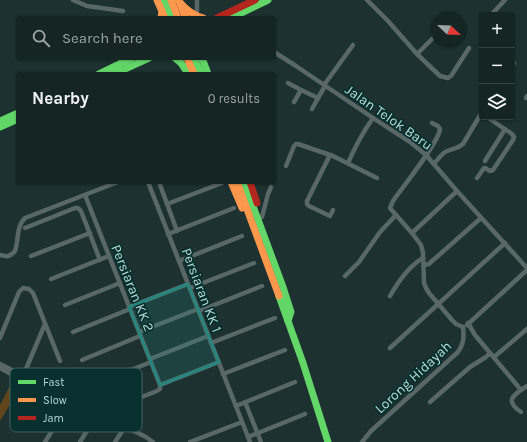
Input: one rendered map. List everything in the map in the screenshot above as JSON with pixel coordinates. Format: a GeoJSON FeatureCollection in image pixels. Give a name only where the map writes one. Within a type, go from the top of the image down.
{"type":"FeatureCollection","features":[{"type":"Feature","properties":{"kind":"main road"},"geometry":{"type":"LineString","coordinates":[[157,0],[163,16]]}},
{"type":"Feature","properties":{"kind":"main road"},"geometry":{"type":"LineString","coordinates":[[164,0],[170,16]]}},
{"type":"Feature","properties":{"kind":"main road"},"geometry":{"type":"LineString","coordinates":[[171,0],[181,16]]}},
{"type":"Feature","properties":{"kind":"main road"},"geometry":{"type":"LineString","coordinates":[[178,0],[182,16]]}},
{"type":"Feature","properties":{"kind":"main road"},"geometry":{"type":"LineString","coordinates":[[178,0],[186,9],[198,16]]}},
{"type":"Feature","properties":{"kind":"main road"},"geometry":{"type":"LineString","coordinates":[[221,16],[255,0]]}},
{"type":"Feature","properties":{"kind":"main road"},"geometry":{"type":"LineString","coordinates":[[236,16],[268,0]]}},
{"type":"Feature","properties":{"kind":"main road"},"geometry":{"type":"LineString","coordinates":[[103,72],[128,60]]}},
{"type":"Feature","properties":{"kind":"main road"},"geometry":{"type":"LineString","coordinates":[[118,72],[145,60]]}},
{"type":"Feature","properties":{"kind":"main road"},"geometry":{"type":"LineString","coordinates":[[177,60],[189,72]]}},
{"type":"Feature","properties":{"kind":"main road"},"geometry":{"type":"LineString","coordinates":[[184,60],[190,72]]}},
{"type":"Feature","properties":{"kind":"main road"},"geometry":{"type":"LineString","coordinates":[[195,60],[200,72]]}},
{"type":"Feature","properties":{"kind":"main road"},"geometry":{"type":"LineString","coordinates":[[203,60],[207,72]]}},
{"type":"Feature","properties":{"kind":"main road"},"geometry":{"type":"LineString","coordinates":[[0,121],[16,114]]}},
{"type":"Feature","properties":{"kind":"main road"},"geometry":{"type":"LineString","coordinates":[[0,127],[16,120]]}},
{"type":"Feature","properties":{"kind":"main road"},"geometry":{"type":"LineString","coordinates":[[232,184],[276,276]]}},
{"type":"Feature","properties":{"kind":"main road"},"geometry":{"type":"LineString","coordinates":[[238,184],[276,276]]}},
{"type":"Feature","properties":{"kind":"main road"},"geometry":{"type":"LineString","coordinates":[[245,184],[276,276],[288,321],[328,442]]}},
{"type":"Feature","properties":{"kind":"main road"},"geometry":{"type":"LineString","coordinates":[[251,184],[271,241],[276,276]]}},
{"type":"Feature","properties":{"kind":"street"},"geometry":{"type":"LineString","coordinates":[[73,0],[88,6],[123,11]]}},
{"type":"Feature","properties":{"kind":"street"},"geometry":{"type":"LineString","coordinates":[[197,0],[200,16]]}},
{"type":"Feature","properties":{"kind":"street"},"geometry":{"type":"LineString","coordinates":[[367,0],[417,54],[440,76],[448,78],[451,76],[469,48]]}},
{"type":"Feature","properties":{"kind":"street"},"geometry":{"type":"LineString","coordinates":[[494,12],[504,0]]}},
{"type":"Feature","properties":{"kind":"street"},"geometry":{"type":"LineString","coordinates":[[417,54],[431,40]]}},
{"type":"Feature","properties":{"kind":"street"},"geometry":{"type":"LineString","coordinates":[[312,109],[325,85],[353,45]]}},
{"type":"Feature","properties":{"kind":"street","name":"Jalan Telok Baru"},"geometry":{"type":"LineString","coordinates":[[276,53],[410,142],[426,155],[527,269]]}},
{"type":"Feature","properties":{"kind":"street"},"geometry":{"type":"LineString","coordinates":[[288,83],[318,98]]}},
{"type":"Feature","properties":{"kind":"street"},"geometry":{"type":"LineString","coordinates":[[294,102],[300,90]]}},
{"type":"Feature","properties":{"kind":"street"},"geometry":{"type":"LineString","coordinates":[[348,163],[360,138],[373,118]]}},
{"type":"Feature","properties":{"kind":"street"},"geometry":{"type":"LineString","coordinates":[[434,164],[445,152],[460,147],[463,144],[479,118]]}},
{"type":"Feature","properties":{"kind":"street"},"geometry":{"type":"LineString","coordinates":[[477,178],[484,168],[490,171],[493,170],[513,140],[514,135],[492,120]]}},
{"type":"Feature","properties":{"kind":"street"},"geometry":{"type":"LineString","coordinates":[[432,123],[438,126],[440,132],[426,155],[391,204],[390,208],[421,245],[424,265],[424,282],[429,293],[452,320],[456,324],[463,327],[527,269]]}},
{"type":"Feature","properties":{"kind":"street"},"geometry":{"type":"LineString","coordinates":[[485,161],[505,129]]}},
{"type":"Feature","properties":{"kind":"street"},"geometry":{"type":"LineString","coordinates":[[286,166],[294,146],[298,144],[330,154],[377,178]]}},
{"type":"Feature","properties":{"kind":"street"},"geometry":{"type":"LineString","coordinates":[[330,154],[307,201],[307,204],[330,216],[333,210]]}},
{"type":"Feature","properties":{"kind":"street"},"geometry":{"type":"LineString","coordinates":[[0,255],[9,256],[12,254],[16,248],[19,227],[22,220],[28,216],[113,184]]}},
{"type":"Feature","properties":{"kind":"street","name":"Persiaran KK 1"},"geometry":{"type":"LineString","coordinates":[[149,184],[249,440]]}},
{"type":"Feature","properties":{"kind":"street"},"geometry":{"type":"LineString","coordinates":[[160,184],[177,230]]}},
{"type":"Feature","properties":{"kind":"street"},"geometry":{"type":"LineString","coordinates":[[167,204],[219,184]]}},
{"type":"Feature","properties":{"kind":"street"},"geometry":{"type":"LineString","coordinates":[[262,217],[271,186]]}},
{"type":"Feature","properties":{"kind":"street"},"geometry":{"type":"LineString","coordinates":[[412,233],[457,191]]}},
{"type":"Feature","properties":{"kind":"street","name":"Persiaran KK 2"},"geometry":{"type":"LineString","coordinates":[[84,195],[160,387]]}},
{"type":"Feature","properties":{"kind":"street"},"geometry":{"type":"LineString","coordinates":[[25,228],[78,208],[81,211],[100,260]]}},
{"type":"Feature","properties":{"kind":"street"},"geometry":{"type":"LineString","coordinates":[[168,234],[234,208]]}},
{"type":"Feature","properties":{"kind":"street"},"geometry":{"type":"LineString","coordinates":[[40,211],[43,221]]}},
{"type":"Feature","properties":{"kind":"street"},"geometry":{"type":"LineString","coordinates":[[345,276],[359,262],[380,232],[396,216]]}},
{"type":"Feature","properties":{"kind":"street"},"geometry":{"type":"LineString","coordinates":[[424,265],[429,264],[481,218]]}},
{"type":"Feature","properties":{"kind":"street"},"geometry":{"type":"LineString","coordinates":[[31,256],[89,232],[97,227]]}},
{"type":"Feature","properties":{"kind":"street"},"geometry":{"type":"LineString","coordinates":[[179,261],[242,236]]}},
{"type":"Feature","properties":{"kind":"street"},"geometry":{"type":"LineString","coordinates":[[390,348],[505,243]]}},
{"type":"Feature","properties":{"kind":"street"},"geometry":{"type":"LineString","coordinates":[[52,279],[109,256]]}},
{"type":"Feature","properties":{"kind":"street"},"geometry":{"type":"LineString","coordinates":[[390,296],[395,286],[418,261],[423,258]]}},
{"type":"Feature","properties":{"kind":"street"},"geometry":{"type":"LineString","coordinates":[[73,332],[130,308],[254,263]]}},
{"type":"Feature","properties":{"kind":"street"},"geometry":{"type":"LineString","coordinates":[[65,304],[120,283]]}},
{"type":"Feature","properties":{"kind":"street"},"geometry":{"type":"LineString","coordinates":[[82,360],[198,310],[262,286]]}},
{"type":"Feature","properties":{"kind":"street"},"geometry":{"type":"LineString","coordinates":[[0,338],[1,332],[19,292],[23,288],[29,289],[33,293],[60,361]]}},
{"type":"Feature","properties":{"kind":"street"},"geometry":{"type":"LineString","coordinates":[[211,343],[275,318]]}},
{"type":"Feature","properties":{"kind":"street"},"geometry":{"type":"LineString","coordinates":[[26,368],[45,324]]}},
{"type":"Feature","properties":{"kind":"street"},"geometry":{"type":"LineString","coordinates":[[468,324],[472,331],[521,390]]}},
{"type":"Feature","properties":{"kind":"street","name":"Lorong Hidayah"},"geometry":{"type":"LineString","coordinates":[[362,442],[371,431],[458,352],[464,343],[463,327]]}},
{"type":"Feature","properties":{"kind":"street"},"geometry":{"type":"LineString","coordinates":[[430,402],[470,367],[492,355],[527,329]]}},
{"type":"Feature","properties":{"kind":"street"},"geometry":{"type":"LineString","coordinates":[[134,368],[208,336]]}},
{"type":"Feature","properties":{"kind":"street"},"geometry":{"type":"LineString","coordinates":[[223,374],[285,350]]}},
{"type":"Feature","properties":{"kind":"street"},"geometry":{"type":"LineString","coordinates":[[142,398],[157,392],[160,387],[219,362]]}},
{"type":"Feature","properties":{"kind":"street"},"geometry":{"type":"LineString","coordinates":[[0,364],[10,369]]}},
{"type":"Feature","properties":{"kind":"street"},"geometry":{"type":"LineString","coordinates":[[0,368],[10,373]]}},
{"type":"Feature","properties":{"kind":"street"},"geometry":{"type":"LineString","coordinates":[[236,406],[295,382]]}},
{"type":"Feature","properties":{"kind":"street"},"geometry":{"type":"LineString","coordinates":[[521,412],[511,402],[512,397],[527,386]]}},
{"type":"Feature","properties":{"kind":"street"},"geometry":{"type":"LineString","coordinates":[[245,402],[261,442]]}},
{"type":"Feature","properties":{"kind":"street"},"geometry":{"type":"LineString","coordinates":[[249,440],[257,434],[305,414]]}},
{"type":"Feature","properties":{"kind":"street"},"geometry":{"type":"LineString","coordinates":[[190,442],[242,422]]}},
{"type":"Feature","properties":{"kind":"street"},"geometry":{"type":"LineString","coordinates":[[45,442],[51,432]]}},
{"type":"Feature","properties":{"kind":"street"},"geometry":{"type":"LineString","coordinates":[[80,442],[87,432]]}},
{"type":"Feature","properties":{"kind":"street"},"geometry":{"type":"LineString","coordinates":[[115,442],[122,432]]}},
{"type":"Feature","properties":{"kind":"street"},"geometry":{"type":"LineString","coordinates":[[134,432],[151,441]]}},
{"type":"Feature","properties":{"kind":"highlighted area"},"geometry":{"type":"Polygon","coordinates":[[[188,284],[219,362],[160,385],[129,307],[188,284]]]}},
{"type":"Feature","properties":{"kind":"shaded area"},"geometry":{"type":"Polygon","coordinates":[[[10,386],[10,405],[0,421],[0,405],[10,386]]]}},
{"type":"Feature","properties":{"kind":"traffic: fast"},"geometry":{"type":"LineString","coordinates":[[164,0],[170,16]]}},
{"type":"Feature","properties":{"kind":"traffic: fast"},"geometry":{"type":"LineString","coordinates":[[235,16],[268,0]]}},
{"type":"Feature","properties":{"kind":"traffic: fast"},"geometry":{"type":"LineString","coordinates":[[103,72],[128,60]]}},
{"type":"Feature","properties":{"kind":"traffic: fast"},"geometry":{"type":"LineString","coordinates":[[118,72],[145,60]]}},
{"type":"Feature","properties":{"kind":"traffic: fast"},"geometry":{"type":"LineString","coordinates":[[177,60],[187,72]]}},
{"type":"Feature","properties":{"kind":"traffic: fast"},"geometry":{"type":"LineString","coordinates":[[195,60],[200,72]]}},
{"type":"Feature","properties":{"kind":"traffic: fast"},"geometry":{"type":"LineString","coordinates":[[203,60],[207,72]]}},
{"type":"Feature","properties":{"kind":"traffic: fast"},"geometry":{"type":"LineString","coordinates":[[0,121],[16,114]]}},
{"type":"Feature","properties":{"kind":"traffic: fast"},"geometry":{"type":"LineString","coordinates":[[0,127],[16,120]]}},
{"type":"Feature","properties":{"kind":"traffic: fast"},"geometry":{"type":"LineString","coordinates":[[245,184],[291,312],[288,321]]}},
{"type":"Feature","properties":{"kind":"traffic: fast"},"geometry":{"type":"LineString","coordinates":[[279,296],[303,363],[328,442]]}},
{"type":"Feature","properties":{"kind":"traffic: slow"},"geometry":{"type":"LineString","coordinates":[[157,0],[164,16]]}},
{"type":"Feature","properties":{"kind":"traffic: slow"},"geometry":{"type":"LineString","coordinates":[[171,0],[177,16]]}},
{"type":"Feature","properties":{"kind":"traffic: slow"},"geometry":{"type":"LineString","coordinates":[[178,0],[189,11],[198,16]]}},
{"type":"Feature","properties":{"kind":"traffic: slow"},"geometry":{"type":"LineString","coordinates":[[180,4],[185,16]]}},
{"type":"Feature","properties":{"kind":"traffic: slow"},"geometry":{"type":"LineString","coordinates":[[161,16],[162,11]]}},
{"type":"Feature","properties":{"kind":"traffic: slow"},"geometry":{"type":"LineString","coordinates":[[188,60],[193,72]]}},
{"type":"Feature","properties":{"kind":"traffic: slow"},"geometry":{"type":"LineString","coordinates":[[232,184],[242,208]]}},
{"type":"Feature","properties":{"kind":"traffic: slow"},"geometry":{"type":"LineString","coordinates":[[238,184],[279,296]]}},
{"type":"Feature","properties":{"kind":"traffic: jam"},"geometry":{"type":"LineString","coordinates":[[221,16],[255,0]]}},
{"type":"Feature","properties":{"kind":"traffic: jam"},"geometry":{"type":"LineString","coordinates":[[251,184],[257,203]]}}]}
